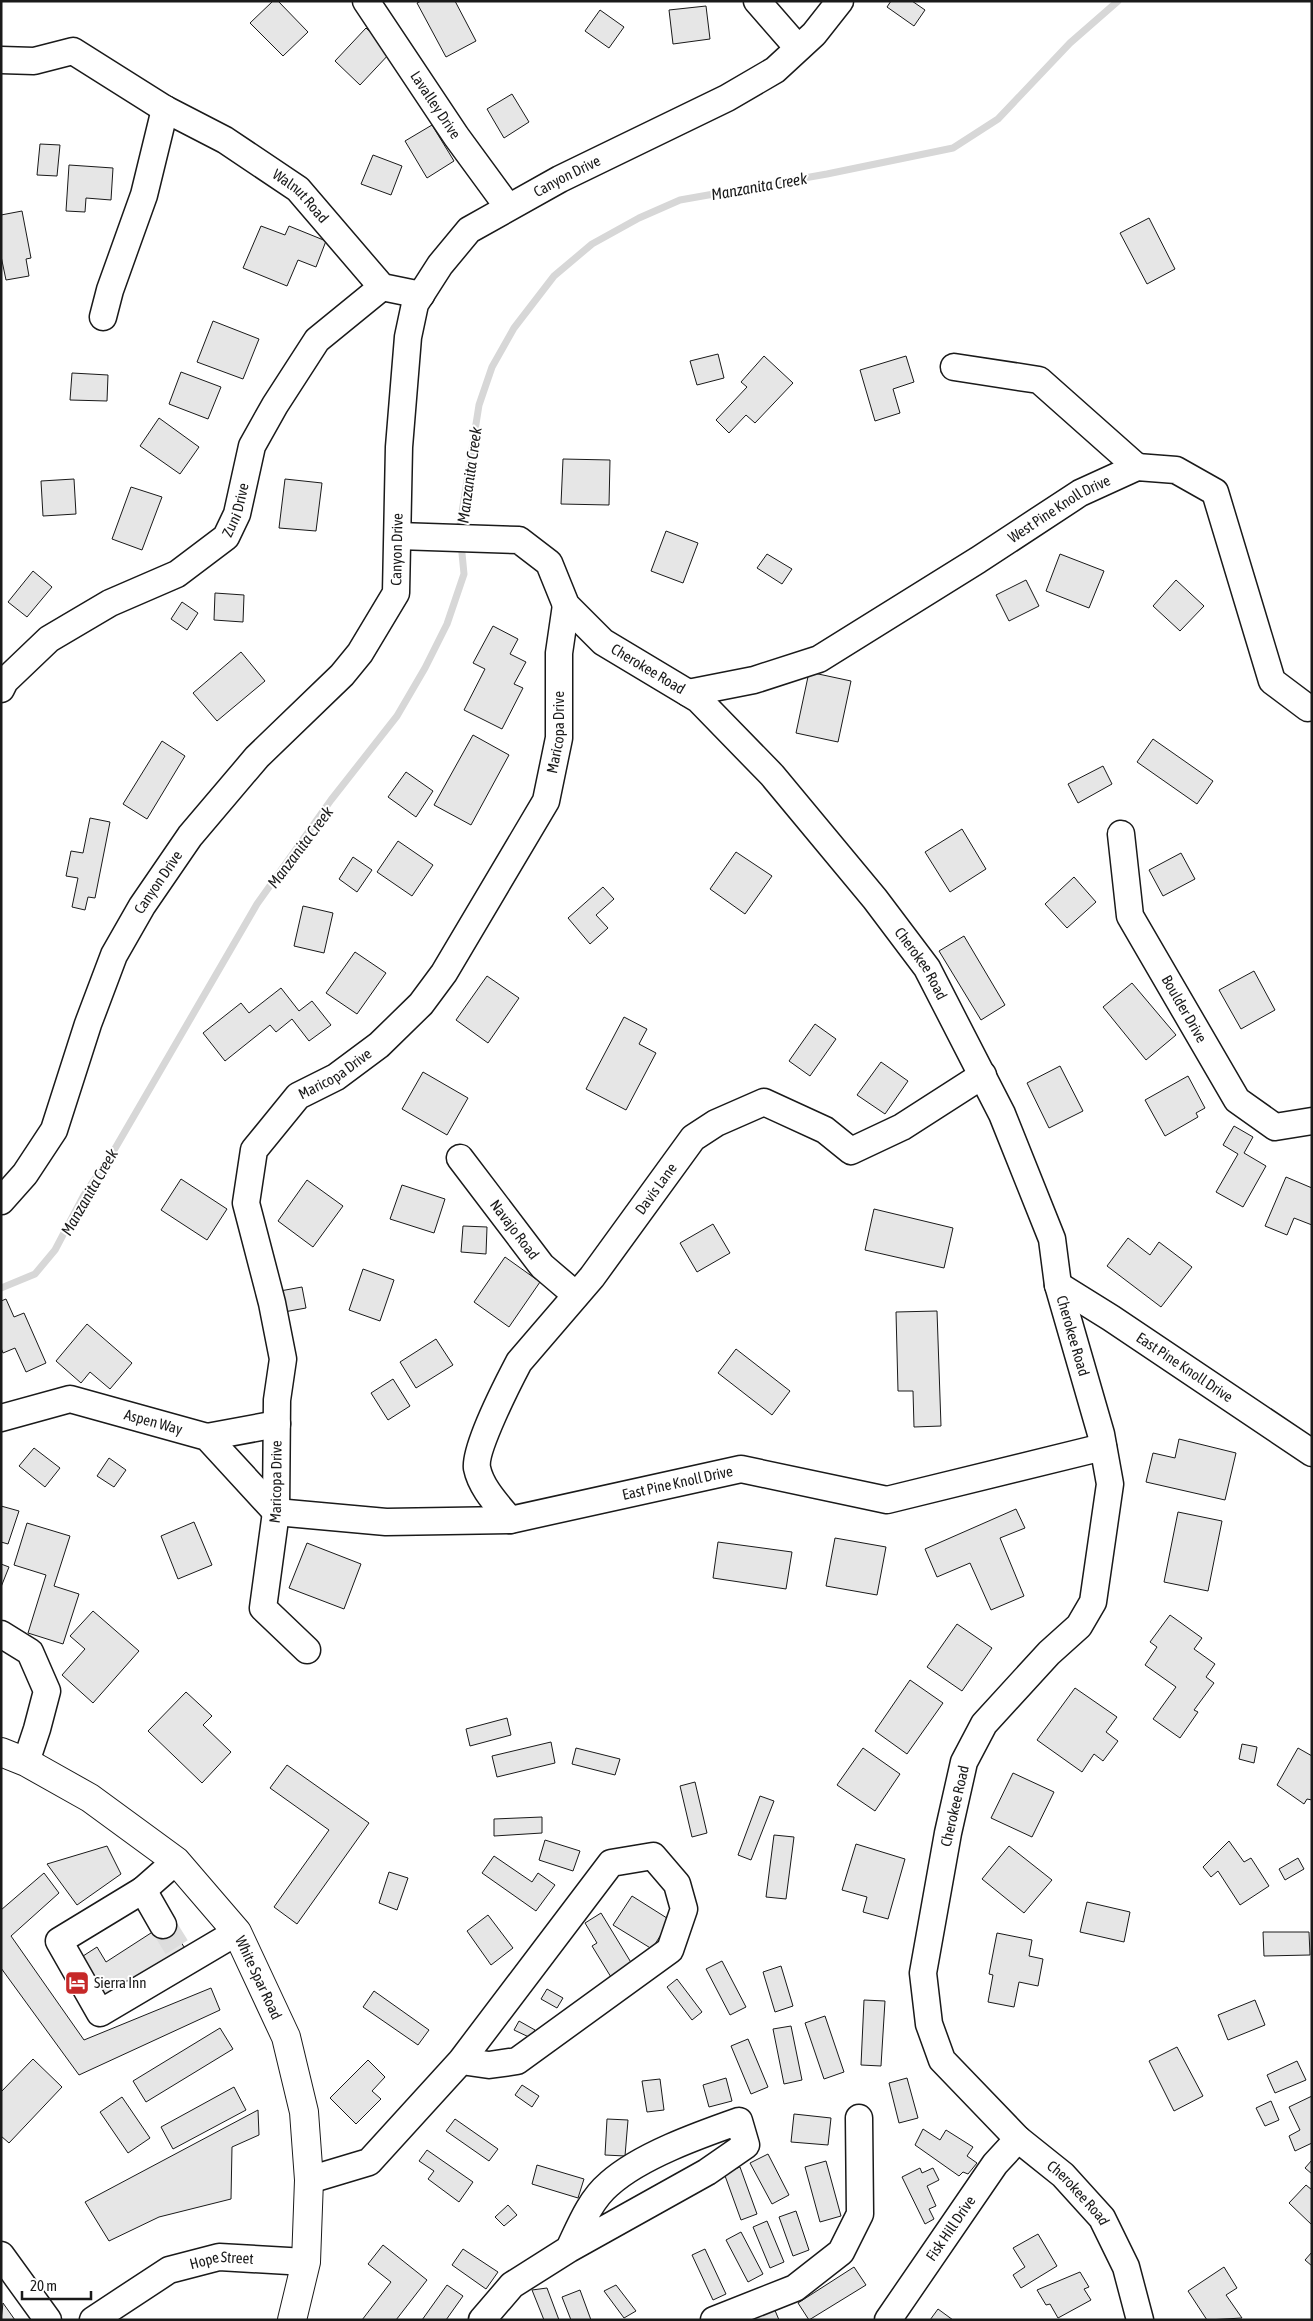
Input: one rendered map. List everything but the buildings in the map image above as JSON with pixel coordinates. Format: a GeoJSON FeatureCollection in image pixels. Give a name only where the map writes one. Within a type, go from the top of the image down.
{"type":"FeatureCollection","features":[{"type":"Feature","properties":{"kind":"main road","name":"White Spar Road"},"geometry":{"type":"LineString","coordinates":[[14,1757],[90,1798],[176,1861],[237,1932],[286,2037],[304,2112],[308,2180],[306,2262],[292,2320]]}},
{"type":"Feature","properties":{"kind":"street","name":"Lavalley Drive"},"geometry":{"type":"LineString","coordinates":[[366,1],[456,136],[508,207]]}},
{"type":"Feature","properties":{"kind":"street"},"geometry":{"type":"LineString","coordinates":[[757,1],[798,48]]}},
{"type":"Feature","properties":{"kind":"street","name":"Canyon Drive"},"geometry":{"type":"LineString","coordinates":[[1,1201],[25,1174],[54,1130],[88,1024],[114,955],[142,906],[190,836],[257,756],[342,675],[360,653],[396,593],[399,447],[408,337],[415,304],[440,265],[469,230],[508,207],[560,178],[727,98],[775,70],[814,34],[840,1]]}},
{"type":"Feature","properties":{"kind":"street","name":"Walnut Road"},"geometry":{"type":"LineString","coordinates":[[1,60],[34,61],[73,50],[164,109],[225,140],[298,189],[382,287]]}},
{"type":"Feature","properties":{"kind":"street"},"geometry":{"type":"LineString","coordinates":[[103,317],[110,290],[144,195],[164,109]]}},
{"type":"Feature","properties":{"kind":"street"},"geometry":{"type":"LineString","coordinates":[[382,287],[421,295]]}},
{"type":"Feature","properties":{"kind":"street","name":"Zuni Drive"},"geometry":{"type":"LineString","coordinates":[[1,689],[5,681],[49,639],[110,603],[177,574],[226,537],[237,514],[252,446],[275,405],[318,340],[382,287]]}},
{"type":"Feature","properties":{"kind":"street"},"geometry":{"type":"LineString","coordinates":[[954,367],[1039,380],[1137,468]]}},
{"type":"Feature","properties":{"kind":"street","name":"West Pine Knoll Drive"},"geometry":{"type":"LineString","coordinates":[[688,693],[754,680],[819,659],[978,560],[1080,493],[1137,468],[1176,470],[1215,492],[1272,681],[1308,708],[1312,707]]}},
{"type":"Feature","properties":{"kind":"street","name":"Cherokee Road"},"geometry":{"type":"LineString","coordinates":[[398,536],[519,540],[549,563],[566,606],[603,642],[698,699],[772,776],[875,899],[927,968],[1002,1114],[1052,1239],[1058,1285],[1103,1447],[1110,1484],[1092,1602],[1079,1626],[1049,1653],[984,1724],[964,1762],[948,1833],[923,1973],[929,2024],[942,2060],[1018,2139],[1063,2175],[1102,2218],[1126,2267],[1140,2320]]}},
{"type":"Feature","properties":{"kind":"street","name":"Maricopa Drive"},"geometry":{"type":"LineString","coordinates":[[307,1650],[263,1608],[276,1512],[277,1400],[284,1359],[272,1303],[246,1202],[254,1150],[298,1096],[336,1077],[379,1045],[421,1004],[444,973],[541,809],[546,800],[559,738],[559,654],[566,606]]}},
{"type":"Feature","properties":{"kind":"street","name":"Boulder Drive"},"geometry":{"type":"LineString","coordinates":[[1121,834],[1130,916],[1237,1100],[1275,1127],[1312,1121]]}},
{"type":"Feature","properties":{"kind":"street","name":"Davis Lane"},"geometry":{"type":"LineString","coordinates":[[510,1520],[486,1490],[477,1467],[482,1445],[519,1362],[592,1277],[693,1138],[716,1123],[764,1102],[825,1130],[851,1150],[902,1127],[983,1075]]}},
{"type":"Feature","properties":{"kind":"street","name":"Navajo Road"},"geometry":{"type":"LineString","coordinates":[[460,1158],[542,1266],[576,1295]]}},
{"type":"Feature","properties":{"kind":"street","name":"East Pine Knoll Drive"},"geometry":{"type":"LineString","coordinates":[[1058,1285],[1111,1318],[1312,1453]]}},
{"type":"Feature","properties":{"kind":"street","name":"Aspen Way"},"geometry":{"type":"LineString","coordinates":[[1,1418],[70,1399],[207,1438]]}},
{"type":"Feature","properties":{"kind":"street"},"geometry":{"type":"LineString","coordinates":[[207,1438],[277,1424]]}},
{"type":"Feature","properties":{"kind":"street"},"geometry":{"type":"LineString","coordinates":[[207,1438],[276,1512]]}},
{"type":"Feature","properties":{"kind":"street","name":"East Pine Knoll Drive"},"geometry":{"type":"LineString","coordinates":[[276,1512],[386,1522],[510,1520],[741,1469],[887,1500],[1103,1447]]}},
{"type":"Feature","properties":{"kind":"street"},"geometry":{"type":"LineString","coordinates":[[1,1634],[30,1652],[47,1691],[37,1729],[14,1757]]}},
{"type":"Feature","properties":{"kind":"street"},"geometry":{"type":"LineString","coordinates":[[308,2180],[369,2162],[460,2061],[612,1863],[653,1856],[677,1884],[684,1909],[670,1950],[517,2060],[489,2064],[460,2061]]}},
{"type":"Feature","properties":{"kind":"street"},"geometry":{"type":"LineString","coordinates":[[176,1861],[143,1890],[59,1941],[100,2013],[183,1959],[237,1932]]}},
{"type":"Feature","properties":{"kind":"street"},"geometry":{"type":"LineString","coordinates":[[143,1890],[163,1925]]}},
{"type":"Feature","properties":{"kind":"street"},"geometry":{"type":"LineString","coordinates":[[714,2320],[796,2288],[841,2252],[860,2214],[859,2118]]}},
{"type":"Feature","properties":{"kind":"street"},"geometry":{"type":"LineString","coordinates":[[482,2320],[512,2285],[569,2248],[707,2172],[746,2145],[738,2121],[707,2132],[642,2162],[608,2184],[590,2206],[569,2248]]}},
{"type":"Feature","properties":{"kind":"street","name":"Fisk Hill Drive"},"geometry":{"type":"LineString","coordinates":[[888,2320],[995,2164],[1018,2139]]}},
{"type":"Feature","properties":{"kind":"street"},"geometry":{"type":"LineString","coordinates":[[1,2255],[48,2320]]}},
{"type":"Feature","properties":{"kind":"street","name":"Hope Street"},"geometry":{"type":"LineString","coordinates":[[93,2320],[169,2270],[219,2257],[306,2262]]}},
{"type":"Feature","properties":{"kind":"waterway","name":"Manzanita Creek"},"geometry":{"type":"LineString","coordinates":[[460,532],[479,405],[492,367],[514,328],[554,276],[592,244],[639,218],[680,200],[827,174],[953,148],[998,119],[1070,43],[1118,1]]}},
{"type":"Feature","properties":{"kind":"waterway","name":"Manzanita Creek"},"geometry":{"type":"LineString","coordinates":[[1,1288],[35,1274],[55,1250],[84,1195],[113,1152],[257,904],[331,800],[397,716],[425,668],[447,624],[464,574],[461,543]]}},
{"type":"Feature","properties":{"kind":"tunnel"},"geometry":{"type":"LineString","coordinates":[[163,1925],[181,1954]]}},
{"type":"Feature","properties":{"kind":"place","name":"Sierra Inn"},"geometry":{"type":"Point","coordinates":[77,1983]}}]}
